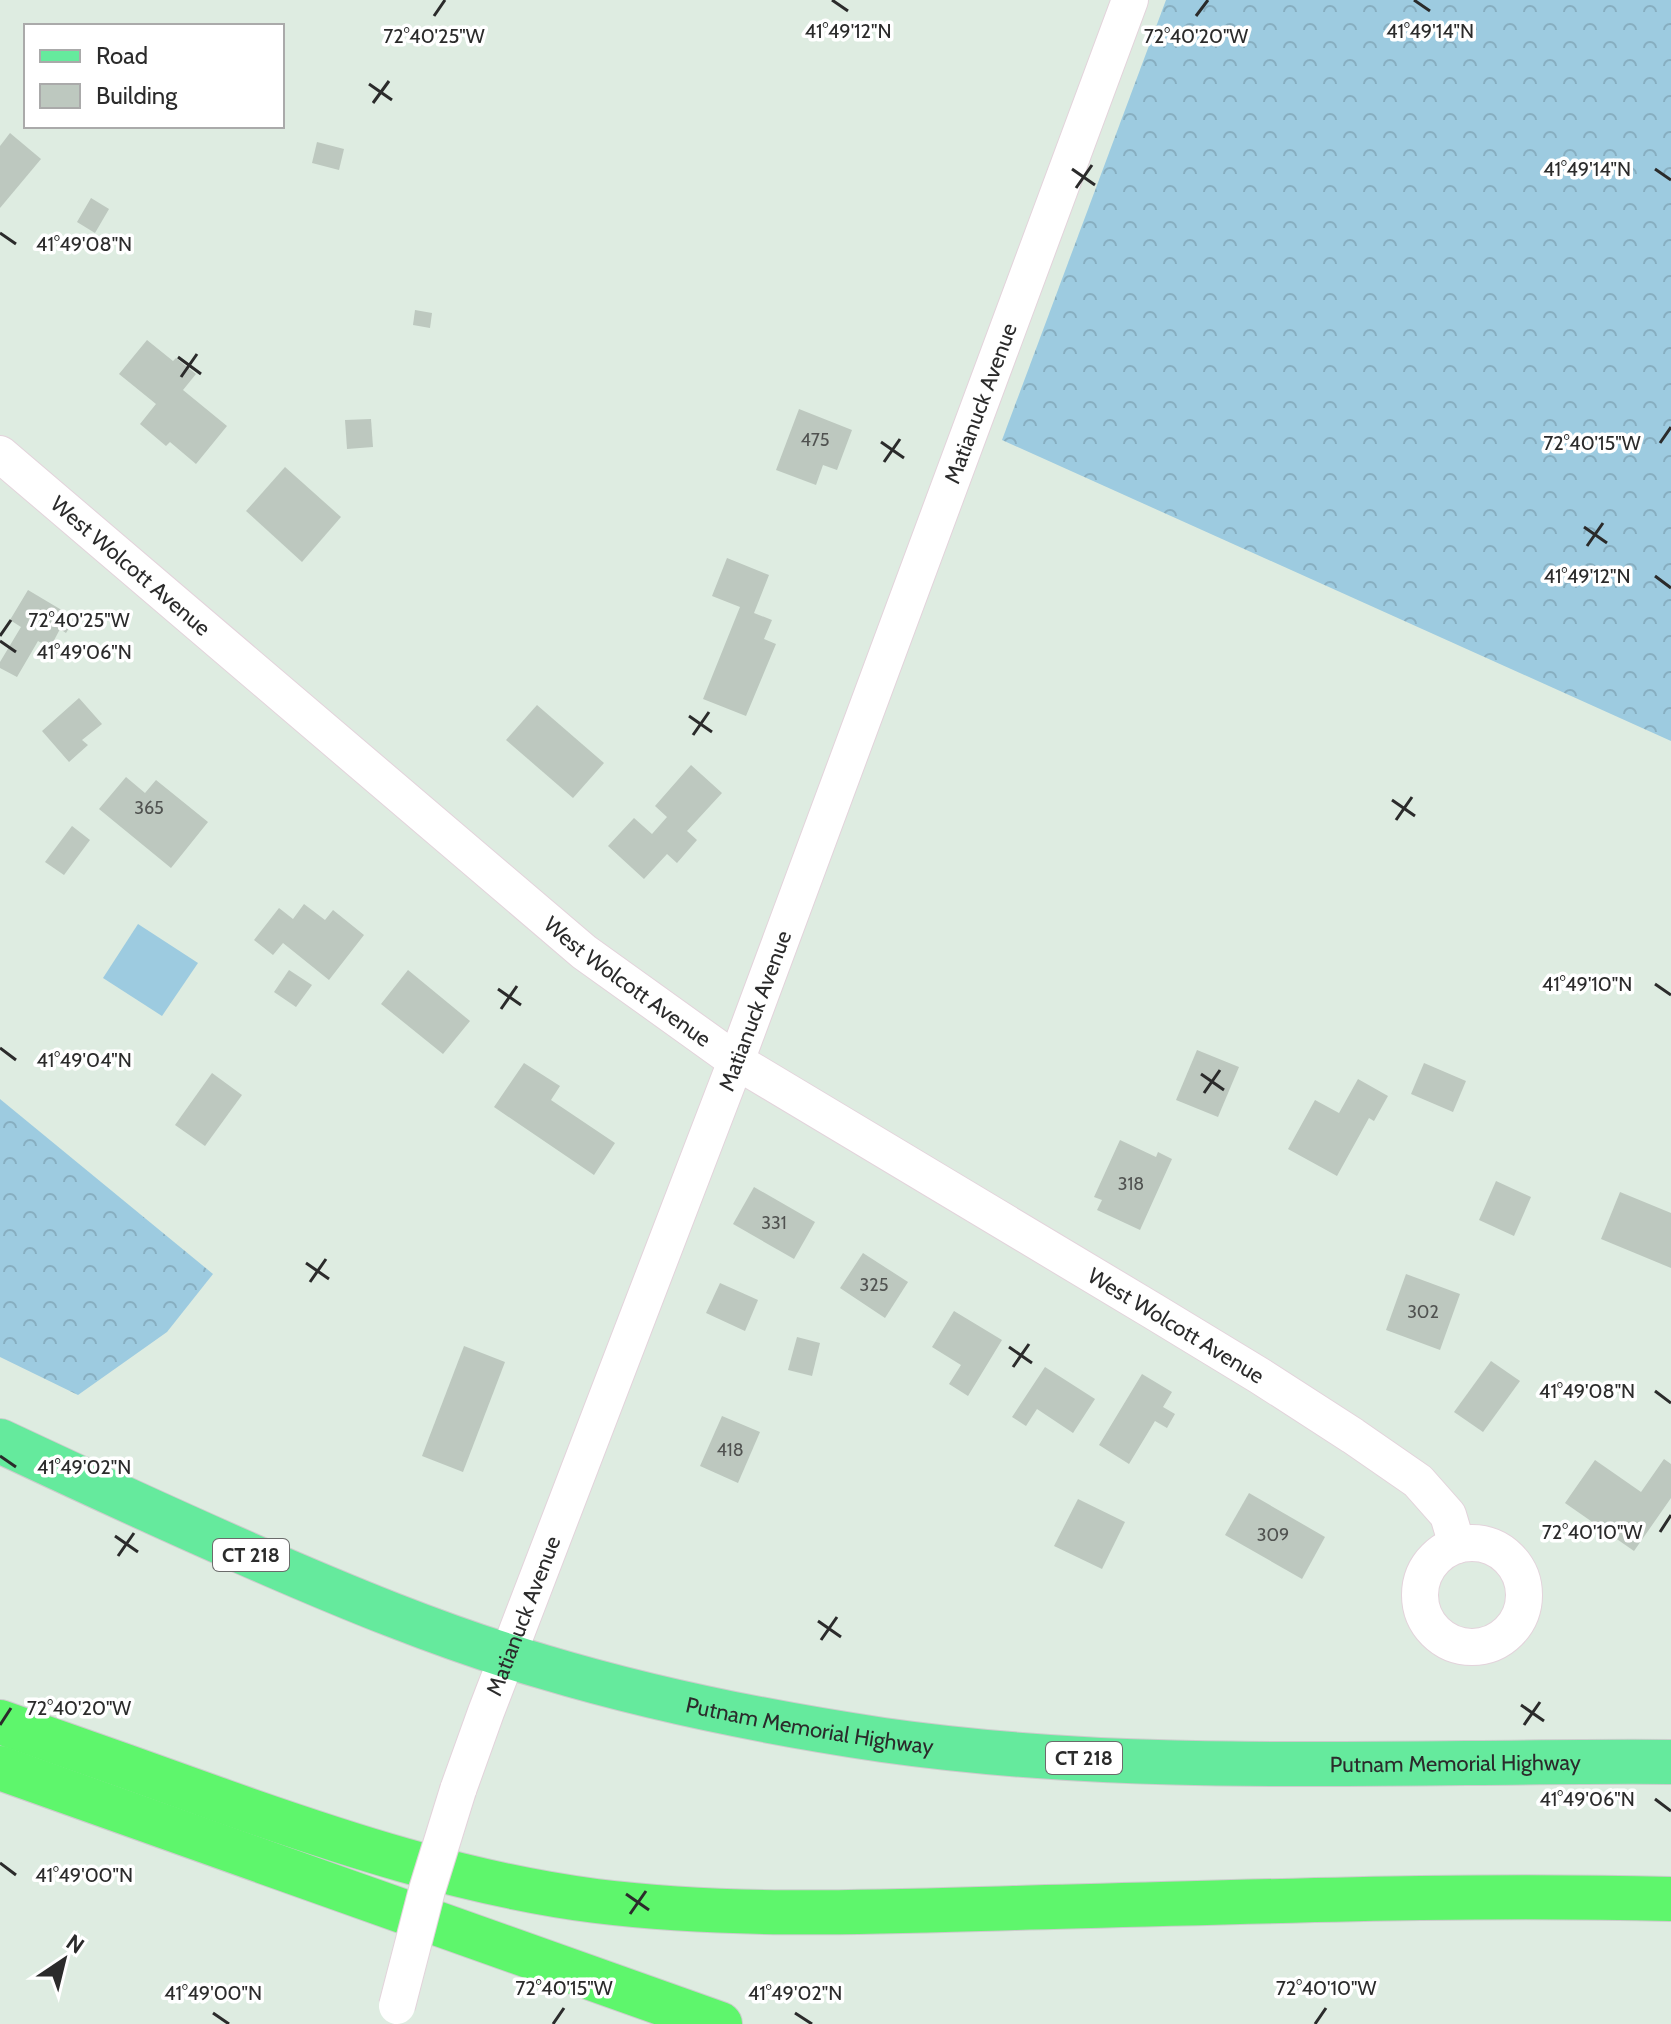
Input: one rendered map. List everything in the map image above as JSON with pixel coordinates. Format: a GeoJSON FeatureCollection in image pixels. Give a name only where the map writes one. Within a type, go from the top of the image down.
{"type":"FeatureCollection","features":[{"type":"Feature","properties":{"kind":"highway"},"geometry":{"type":"LineString","coordinates":[[0,1722],[368,1850],[486,1881],[609,1902],[793,1913],[1507,1896],[1671,1899]]}},
{"type":"Feature","properties":{"kind":"highway"},"geometry":{"type":"LineString","coordinates":[[0,1768],[720,2024]]}},
{"type":"Feature","properties":{"kind":"main road","name":"Putnam Memorial Highway"},"geometry":{"type":"LineString","coordinates":[[0,1441],[314,1583],[425,1628],[507,1656],[642,1694],[726,1712],[886,1740],[1063,1757],[1298,1764],[1671,1762]]}},
{"type":"Feature","properties":{"kind":"street","name":"Matianuck Avenue"},"geometry":{"type":"LineString","coordinates":[[395,2015],[427,1890],[458,1790],[736,1061],[1130,0]]}},
{"type":"Feature","properties":{"kind":"street","name":"West Wolcott Avenue"},"geometry":{"type":"LineString","coordinates":[[0,454],[584,952],[736,1061],[1260,1376],[1353,1436],[1418,1481],[1448,1515],[1457,1545]]}},
{"type":"Feature","properties":{"kind":"green space"},"geometry":{"type":"Polygon","coordinates":[[[1166,0],[1671,0],[1671,741],[1002,440],[1166,0]]]}},
{"type":"Feature","properties":{"kind":"green space"},"geometry":{"type":"Polygon","coordinates":[[[138,924],[198,963],[162,1016],[103,978],[138,924]]]}},
{"type":"Feature","properties":{"kind":"green space"},"geometry":{"type":"Polygon","coordinates":[[[0,1099],[213,1274],[167,1332],[78,1395],[0,1357],[0,1099]]]}},
{"type":"Feature","properties":{"kind":"building"},"geometry":{"type":"Polygon","coordinates":[[[10,133],[41,159],[0,208],[0,146],[10,133]]]}},
{"type":"Feature","properties":{"kind":"building"},"geometry":{"type":"Polygon","coordinates":[[[317,142],[344,149],[339,170],[312,163],[317,142]]]}},
{"type":"Feature","properties":{"kind":"building"},"geometry":{"type":"Polygon","coordinates":[[[91,198],[109,209],[95,233],[77,222],[91,198]]]}},
{"type":"Feature","properties":{"kind":"building"},"geometry":{"type":"Polygon","coordinates":[[[415,310],[432,313],[430,328],[413,325],[415,310]]]}},
{"type":"Feature","properties":{"kind":"building"},"geometry":{"type":"Polygon","coordinates":[[[147,340],[173,361],[176,358],[196,374],[183,390],[227,426],[196,464],[170,442],[166,446],[140,424],[156,404],[119,374],[147,340]]]}},
{"type":"Feature","properties":{"kind":"building"},"geometry":{"type":"Polygon","coordinates":[[[799,409],[852,430],[837,470],[823,465],[816,485],[776,470],[799,409]]]}},
{"type":"Feature","properties":{"kind":"building"},"geometry":{"type":"Polygon","coordinates":[[[371,419],[373,447],[347,449],[345,420],[371,419]]]}},
{"type":"Feature","properties":{"kind":"building"},"geometry":{"type":"Polygon","coordinates":[[[285,467],[341,517],[302,562],[246,511],[285,467]]]}},
{"type":"Feature","properties":{"kind":"building"},"geometry":{"type":"Polygon","coordinates":[[[727,558],[769,575],[754,613],[772,620],[764,639],[776,644],[746,716],[703,699],[740,607],[712,596],[727,558]]]}},
{"type":"Feature","properties":{"kind":"building"},"geometry":{"type":"Polygon","coordinates":[[[28,590],[75,618],[66,633],[60,629],[50,648],[38,641],[17,677],[0,668],[0,662],[21,627],[10,620],[28,590]]]}},
{"type":"Feature","properties":{"kind":"building"},"geometry":{"type":"Polygon","coordinates":[[[79,698],[102,724],[82,740],[88,745],[69,762],[42,731],[79,698]]]}},
{"type":"Feature","properties":{"kind":"building"},"geometry":{"type":"Polygon","coordinates":[[[537,705],[604,763],[573,798],[506,740],[537,705]]]}},
{"type":"Feature","properties":{"kind":"building"},"geometry":{"type":"Polygon","coordinates":[[[691,765],[722,793],[687,831],[697,840],[677,863],[667,854],[644,879],[608,846],[634,818],[652,834],[667,817],[655,806],[691,765]]]}},
{"type":"Feature","properties":{"kind":"building"},"geometry":{"type":"Polygon","coordinates":[[[126,777],[145,793],[156,780],[208,822],[171,868],[99,809],[126,777]]]}},
{"type":"Feature","properties":{"kind":"building"},"geometry":{"type":"Polygon","coordinates":[[[72,826],[90,840],[64,875],[45,862],[72,826]]]}},
{"type":"Feature","properties":{"kind":"building"},"geometry":{"type":"Polygon","coordinates":[[[304,904],[325,920],[333,910],[364,935],[329,980],[283,943],[273,955],[254,940],[279,908],[293,919],[304,904]]]}},
{"type":"Feature","properties":{"kind":"building"},"geometry":{"type":"Polygon","coordinates":[[[289,970],[312,985],[296,1007],[274,992],[289,970]]]}},
{"type":"Feature","properties":{"kind":"building"},"geometry":{"type":"Polygon","coordinates":[[[408,970],[470,1021],[443,1054],[381,1004],[408,970]]]}},
{"type":"Feature","properties":{"kind":"building"},"geometry":{"type":"Polygon","coordinates":[[[1197,1050],[1239,1067],[1218,1117],[1176,1100],[1197,1050]]]}},
{"type":"Feature","properties":{"kind":"building"},"geometry":{"type":"Polygon","coordinates":[[[524,1063],[560,1086],[551,1100],[615,1143],[594,1175],[494,1107],[524,1063]]]}},
{"type":"Feature","properties":{"kind":"building"},"geometry":{"type":"Polygon","coordinates":[[[1424,1063],[1466,1081],[1453,1112],[1411,1094],[1424,1063]]]}},
{"type":"Feature","properties":{"kind":"building"},"geometry":{"type":"Polygon","coordinates":[[[212,1073],[242,1095],[205,1146],[175,1125],[212,1073]]]}},
{"type":"Feature","properties":{"kind":"building"},"geometry":{"type":"Polygon","coordinates":[[[1358,1079],[1388,1096],[1374,1121],[1369,1118],[1337,1176],[1288,1149],[1315,1100],[1339,1113],[1358,1079]]]}},
{"type":"Feature","properties":{"kind":"building"},"geometry":{"type":"Polygon","coordinates":[[[1120,1140],[1156,1157],[1158,1152],[1172,1159],[1140,1230],[1097,1210],[1102,1200],[1094,1197],[1120,1140]]]}},
{"type":"Feature","properties":{"kind":"building"},"geometry":{"type":"Polygon","coordinates":[[[1496,1181],[1531,1197],[1514,1236],[1479,1220],[1496,1181]]]}},
{"type":"Feature","properties":{"kind":"building"},"geometry":{"type":"Polygon","coordinates":[[[754,1187],[815,1222],[794,1259],[733,1224],[754,1187]]]}},
{"type":"Feature","properties":{"kind":"building"},"geometry":{"type":"Polygon","coordinates":[[[1620,1192],[1671,1213],[1671,1268],[1601,1239],[1620,1192]]]}},
{"type":"Feature","properties":{"kind":"building"},"geometry":{"type":"Polygon","coordinates":[[[863,1253],[908,1282],[885,1318],[840,1288],[863,1253]]]}},
{"type":"Feature","properties":{"kind":"building"},"geometry":{"type":"Polygon","coordinates":[[[1406,1274],[1460,1294],[1440,1350],[1386,1330],[1406,1274]]]}},
{"type":"Feature","properties":{"kind":"building"},"geometry":{"type":"Polygon","coordinates":[[[720,1283],[758,1300],[745,1331],[706,1313],[720,1283]]]}},
{"type":"Feature","properties":{"kind":"building"},"geometry":{"type":"Polygon","coordinates":[[[954,1311],[1002,1340],[968,1396],[949,1384],[961,1365],[932,1347],[954,1311]]]}},
{"type":"Feature","properties":{"kind":"building"},"geometry":{"type":"Polygon","coordinates":[[[797,1337],[820,1343],[812,1376],[788,1370],[797,1337]]]}},
{"type":"Feature","properties":{"kind":"building"},"geometry":{"type":"Polygon","coordinates":[[[464,1346],[505,1362],[463,1472],[422,1456],[464,1346]]]}},
{"type":"Feature","properties":{"kind":"building"},"geometry":{"type":"Polygon","coordinates":[[[1491,1361],[1520,1381],[1483,1432],[1454,1412],[1491,1361]]]}},
{"type":"Feature","properties":{"kind":"building"},"geometry":{"type":"Polygon","coordinates":[[[1045,1367],[1095,1399],[1073,1433],[1037,1409],[1026,1426],[1012,1417],[1045,1367]]]}},
{"type":"Feature","properties":{"kind":"building"},"geometry":{"type":"Polygon","coordinates":[[[1142,1374],[1172,1392],[1163,1407],[1175,1414],[1167,1428],[1155,1421],[1129,1464],[1099,1445],[1142,1374]]]}},
{"type":"Feature","properties":{"kind":"building"},"geometry":{"type":"Polygon","coordinates":[[[722,1416],[760,1432],[738,1483],[700,1466],[722,1416]]]}},
{"type":"Feature","properties":{"kind":"building"},"geometry":{"type":"Polygon","coordinates":[[[1664,1459],[1671,1464],[1671,1498],[1634,1551],[1565,1503],[1595,1460],[1641,1492],[1664,1459]]]}},
{"type":"Feature","properties":{"kind":"building"},"geometry":{"type":"Polygon","coordinates":[[[1249,1493],[1325,1537],[1302,1579],[1225,1535],[1249,1493]]]}},
{"type":"Feature","properties":{"kind":"building"},"geometry":{"type":"Polygon","coordinates":[[[1078,1499],[1125,1522],[1102,1569],[1054,1546],[1078,1499]]]}}]}
